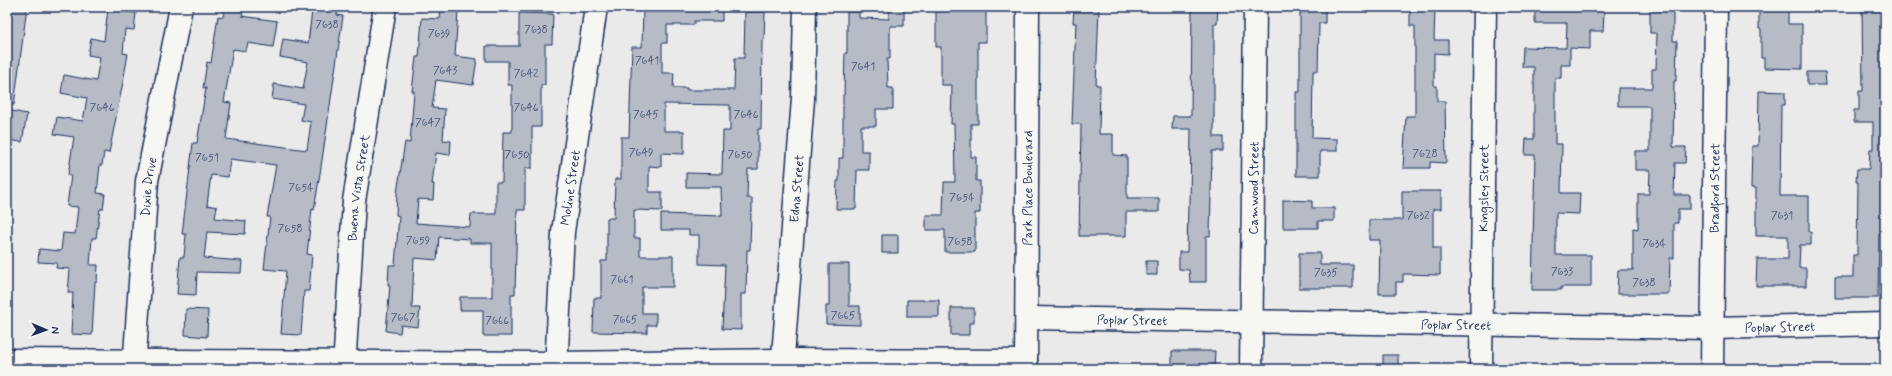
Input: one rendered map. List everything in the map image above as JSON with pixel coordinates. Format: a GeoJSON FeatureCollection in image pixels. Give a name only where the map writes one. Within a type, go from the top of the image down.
{"type":"FeatureCollection","features":[{"type":"Feature","properties":{"kind":"street","name":"Dixie Drive"},"geometry":{"type":"LineString","coordinates":[[134,365],[147,181],[181,7]]}},
{"type":"Feature","properties":{"kind":"street","name":"Buena Vista Street"},"geometry":{"type":"LineString","coordinates":[[344,365],[354,201],[385,7]]}},
{"type":"Feature","properties":{"kind":"street","name":"Moline Street"},"geometry":{"type":"LineString","coordinates":[[556,366],[563,232],[596,7]]}},
{"type":"Feature","properties":{"kind":"street","name":"Edna Street"},"geometry":{"type":"LineString","coordinates":[[782,364],[803,99],[805,7]]}},
{"type":"Feature","properties":{"kind":"street","name":"Park Place Boulevard"},"geometry":{"type":"LineString","coordinates":[[1026,365],[1028,7]]}},
{"type":"Feature","properties":{"kind":"street","name":"Camwood Street"},"geometry":{"type":"LineString","coordinates":[[1251,369],[1255,7]]}},
{"type":"Feature","properties":{"kind":"street","name":"Kingsley Street"},"geometry":{"type":"LineString","coordinates":[[1481,369],[1485,7]]}},
{"type":"Feature","properties":{"kind":"street","name":"Bradford Street"},"geometry":{"type":"LineString","coordinates":[[1712,369],[1716,7]]}},
{"type":"Feature","properties":{"kind":"street","name":"Poplar Street"},"geometry":{"type":"LineString","coordinates":[[1027,318],[1110,320],[1251,320],[1713,328],[1885,324]]}},
{"type":"Feature","properties":{"kind":"street"},"geometry":{"type":"LineString","coordinates":[[7,360],[134,365],[1026,365]]}},
{"type":"Feature","properties":{"kind":"building"},"geometry":{"type":"Polygon","coordinates":[[[7,7],[27,7],[14,105],[7,104],[7,7]]]}},
{"type":"Feature","properties":{"kind":"building"},"geometry":{"type":"Polygon","coordinates":[[[225,7],[244,7],[242,16],[277,21],[273,47],[248,43],[246,51],[233,49],[224,102],[231,103],[226,139],[307,150],[311,122],[301,120],[304,104],[272,99],[274,84],[303,89],[308,62],[280,57],[283,39],[308,43],[312,11],[321,12],[322,7],[338,7],[337,15],[343,16],[314,210],[312,209],[307,254],[312,255],[309,291],[304,291],[301,335],[281,334],[286,271],[264,269],[270,217],[267,217],[276,165],[230,159],[228,177],[211,175],[207,205],[217,207],[215,218],[246,221],[245,234],[207,232],[204,258],[242,261],[241,273],[197,272],[196,295],[177,294],[180,257],[184,257],[186,234],[182,234],[193,143],[197,143],[206,88],[203,88],[207,62],[211,63],[218,16],[223,17],[225,7]]]}},
{"type":"Feature","properties":{"kind":"building"},"geometry":{"type":"Polygon","coordinates":[[[663,7],[722,7],[722,21],[694,21],[694,25],[667,25],[667,43],[662,43],[662,73],[674,73],[673,88],[687,88],[687,90],[734,90],[735,58],[744,58],[745,12],[765,12],[764,40],[762,40],[761,129],[758,129],[758,169],[748,169],[747,198],[752,198],[752,212],[750,250],[747,250],[746,294],[741,294],[741,330],[722,329],[725,265],[699,264],[699,235],[689,235],[689,230],[661,230],[661,214],[722,216],[721,187],[686,187],[686,173],[722,174],[723,131],[730,131],[730,105],[664,104],[664,131],[684,131],[684,154],[661,153],[661,167],[649,166],[649,192],[662,192],[662,211],[634,210],[634,238],[640,238],[640,256],[673,256],[673,287],[642,287],[642,313],[656,313],[656,325],[647,325],[647,333],[593,332],[594,298],[601,298],[601,261],[607,261],[607,218],[614,218],[615,179],[621,179],[621,137],[629,137],[632,47],[642,47],[643,9],[663,9],[663,7]]]}},
{"type":"Feature","properties":{"kind":"building"},"geometry":{"type":"Polygon","coordinates":[[[936,7],[986,8],[986,42],[978,42],[978,124],[971,124],[971,157],[976,157],[976,181],[980,181],[980,213],[975,213],[975,252],[945,252],[945,230],[926,230],[926,215],[943,215],[944,182],[955,182],[954,124],[951,124],[952,85],[941,85],[941,47],[936,47],[936,7]]]}},
{"type":"Feature","properties":{"kind":"building"},"geometry":{"type":"Polygon","coordinates":[[[1074,7],[1099,7],[1096,85],[1100,85],[1099,134],[1113,134],[1113,155],[1127,156],[1127,198],[1159,198],[1159,212],[1126,212],[1126,236],[1079,236],[1081,124],[1072,124],[1076,23],[1073,23],[1074,7]]]}},
{"type":"Feature","properties":{"kind":"building"},"geometry":{"type":"Polygon","coordinates":[[[1192,7],[1218,7],[1217,24],[1214,24],[1214,137],[1223,137],[1223,151],[1212,151],[1210,236],[1206,236],[1206,282],[1190,282],[1189,270],[1179,269],[1179,252],[1187,252],[1188,205],[1190,205],[1191,129],[1172,129],[1173,116],[1191,116],[1192,7]]]}},
{"type":"Feature","properties":{"kind":"building"},"geometry":{"type":"Polygon","coordinates":[[[1300,7],[1325,7],[1325,23],[1319,23],[1318,71],[1313,71],[1312,138],[1337,139],[1337,151],[1320,151],[1320,176],[1296,176],[1296,92],[1300,92],[1300,7]]]}},
{"type":"Feature","properties":{"kind":"building"},"geometry":{"type":"Polygon","coordinates":[[[1415,7],[1435,7],[1434,40],[1448,40],[1448,54],[1434,53],[1434,86],[1437,86],[1437,101],[1445,101],[1446,163],[1430,162],[1430,168],[1403,168],[1406,116],[1415,116],[1415,26],[1410,26],[1410,9],[1415,9],[1415,7]]]}},
{"type":"Feature","properties":{"kind":"building"},"geometry":{"type":"Polygon","coordinates":[[[1535,7],[1602,7],[1604,13],[1603,31],[1590,31],[1590,49],[1570,48],[1570,65],[1561,65],[1561,78],[1555,78],[1555,144],[1562,144],[1561,193],[1580,193],[1579,214],[1556,213],[1556,255],[1591,255],[1591,287],[1561,287],[1561,290],[1532,290],[1535,155],[1525,155],[1526,139],[1534,139],[1534,67],[1522,67],[1523,47],[1566,48],[1567,23],[1535,23],[1535,7]]]}},
{"type":"Feature","properties":{"kind":"building"},"geometry":{"type":"Polygon","coordinates":[[[1650,7],[1673,7],[1673,41],[1677,41],[1676,81],[1674,81],[1673,147],[1686,147],[1685,163],[1675,163],[1674,195],[1690,195],[1690,209],[1678,209],[1678,223],[1674,223],[1674,258],[1670,258],[1669,294],[1617,294],[1618,270],[1633,270],[1633,228],[1638,229],[1638,194],[1649,194],[1650,170],[1635,170],[1635,151],[1650,151],[1650,106],[1618,106],[1618,88],[1652,88],[1652,69],[1656,69],[1657,33],[1650,33],[1650,7]]]}},
{"type":"Feature","properties":{"kind":"building"},"geometry":{"type":"Polygon","coordinates":[[[1759,7],[1788,7],[1788,24],[1802,24],[1802,69],[1764,68],[1764,58],[1761,58],[1759,7]]]}},
{"type":"Feature","properties":{"kind":"building"},"geometry":{"type":"Polygon","coordinates":[[[1862,7],[1885,7],[1885,234],[1879,234],[1878,298],[1835,298],[1835,277],[1853,277],[1853,255],[1857,255],[1857,169],[1869,169],[1870,149],[1873,149],[1873,122],[1854,122],[1854,110],[1859,110],[1859,91],[1863,91],[1862,7]]]}},
{"type":"Feature","properties":{"kind":"building"},"geometry":{"type":"Polygon","coordinates":[[[889,8],[904,8],[904,26],[890,26],[890,59],[887,59],[888,88],[893,88],[893,109],[876,109],[876,126],[861,126],[861,151],[869,151],[869,170],[857,170],[856,209],[836,209],[837,181],[839,181],[839,158],[843,158],[843,95],[845,53],[847,53],[847,12],[859,12],[859,18],[889,19],[889,8]]]}},
{"type":"Feature","properties":{"kind":"building"},"geometry":{"type":"Polygon","coordinates":[[[108,9],[136,13],[134,30],[125,29],[123,53],[128,54],[123,82],[109,153],[104,152],[102,165],[100,165],[97,193],[105,194],[103,209],[100,209],[96,238],[92,238],[90,265],[98,265],[97,282],[95,282],[92,335],[71,334],[73,293],[68,293],[70,269],[56,268],[57,263],[38,262],[39,249],[61,251],[63,233],[75,234],[78,207],[67,206],[71,175],[68,175],[74,137],[54,134],[57,117],[83,121],[87,98],[61,93],[64,75],[96,81],[100,57],[88,55],[91,38],[104,41],[108,9]]]}},
{"type":"Feature","properties":{"kind":"building"},"geometry":{"type":"Polygon","coordinates":[[[441,10],[458,11],[455,56],[477,59],[473,85],[436,80],[432,108],[445,109],[443,140],[451,141],[450,155],[436,153],[432,184],[434,184],[433,200],[418,199],[416,223],[470,227],[471,214],[496,214],[496,182],[502,182],[503,132],[512,132],[512,85],[508,85],[508,61],[486,61],[486,46],[519,46],[519,13],[553,14],[552,44],[545,44],[545,85],[541,85],[541,127],[532,127],[532,168],[525,168],[525,210],[517,210],[515,294],[511,294],[511,336],[483,336],[483,310],[460,310],[460,297],[492,297],[492,243],[470,243],[470,239],[439,237],[437,260],[414,258],[412,308],[420,308],[418,327],[401,325],[400,333],[386,331],[390,285],[388,285],[389,265],[395,265],[399,216],[396,215],[397,193],[405,142],[410,143],[414,91],[412,91],[416,57],[419,57],[422,18],[440,19],[441,10]]]}},
{"type":"Feature","properties":{"kind":"building"},"geometry":{"type":"Polygon","coordinates":[[[1807,72],[1825,72],[1826,85],[1807,85],[1807,72]]]}},
{"type":"Feature","properties":{"kind":"building"},"geometry":{"type":"Polygon","coordinates":[[[1759,91],[1785,92],[1785,105],[1781,105],[1780,196],[1809,196],[1809,232],[1811,232],[1811,245],[1800,245],[1799,268],[1806,268],[1806,286],[1756,286],[1757,259],[1788,259],[1788,236],[1756,236],[1756,188],[1751,188],[1752,146],[1758,146],[1759,91]]]}},
{"type":"Feature","properties":{"kind":"building"},"geometry":{"type":"Polygon","coordinates":[[[7,110],[27,114],[22,142],[7,140],[7,110]]]}},
{"type":"Feature","properties":{"kind":"building"},"geometry":{"type":"Polygon","coordinates":[[[1402,191],[1441,191],[1441,209],[1433,209],[1433,248],[1440,248],[1440,275],[1403,274],[1403,282],[1396,282],[1396,294],[1379,294],[1380,240],[1369,240],[1369,220],[1402,220],[1402,191]]]}},
{"type":"Feature","properties":{"kind":"building"},"geometry":{"type":"Polygon","coordinates":[[[1283,200],[1312,201],[1312,208],[1334,208],[1334,221],[1318,221],[1318,228],[1283,228],[1283,200]]]}},
{"type":"Feature","properties":{"kind":"building"},"geometry":{"type":"Polygon","coordinates":[[[882,235],[898,235],[898,253],[882,253],[882,235]]]}},
{"type":"Feature","properties":{"kind":"building"},"geometry":{"type":"Polygon","coordinates":[[[1299,253],[1320,253],[1320,265],[1353,265],[1353,288],[1299,288],[1299,253]]]}},
{"type":"Feature","properties":{"kind":"building"},"geometry":{"type":"Polygon","coordinates":[[[1146,261],[1157,261],[1157,275],[1146,275],[1146,261]]]}},
{"type":"Feature","properties":{"kind":"building"},"geometry":{"type":"Polygon","coordinates":[[[829,264],[849,264],[849,306],[860,306],[860,325],[826,324],[826,306],[829,306],[829,264]]]}},
{"type":"Feature","properties":{"kind":"building"},"geometry":{"type":"Polygon","coordinates":[[[907,300],[939,300],[939,317],[907,317],[907,300]]]}},
{"type":"Feature","properties":{"kind":"building"},"geometry":{"type":"Polygon","coordinates":[[[951,308],[974,308],[974,323],[969,323],[969,335],[951,335],[951,308]]]}},
{"type":"Feature","properties":{"kind":"building"},"geometry":{"type":"Polygon","coordinates":[[[186,309],[208,310],[207,337],[185,335],[186,309]]]}},
{"type":"Feature","properties":{"kind":"building"},"geometry":{"type":"Polygon","coordinates":[[[1172,351],[1215,351],[1214,369],[1172,369],[1172,351]]]}},
{"type":"Feature","properties":{"kind":"building"},"geometry":{"type":"Polygon","coordinates":[[[1383,355],[1398,355],[1398,369],[1383,369],[1383,355]]]}}]}
